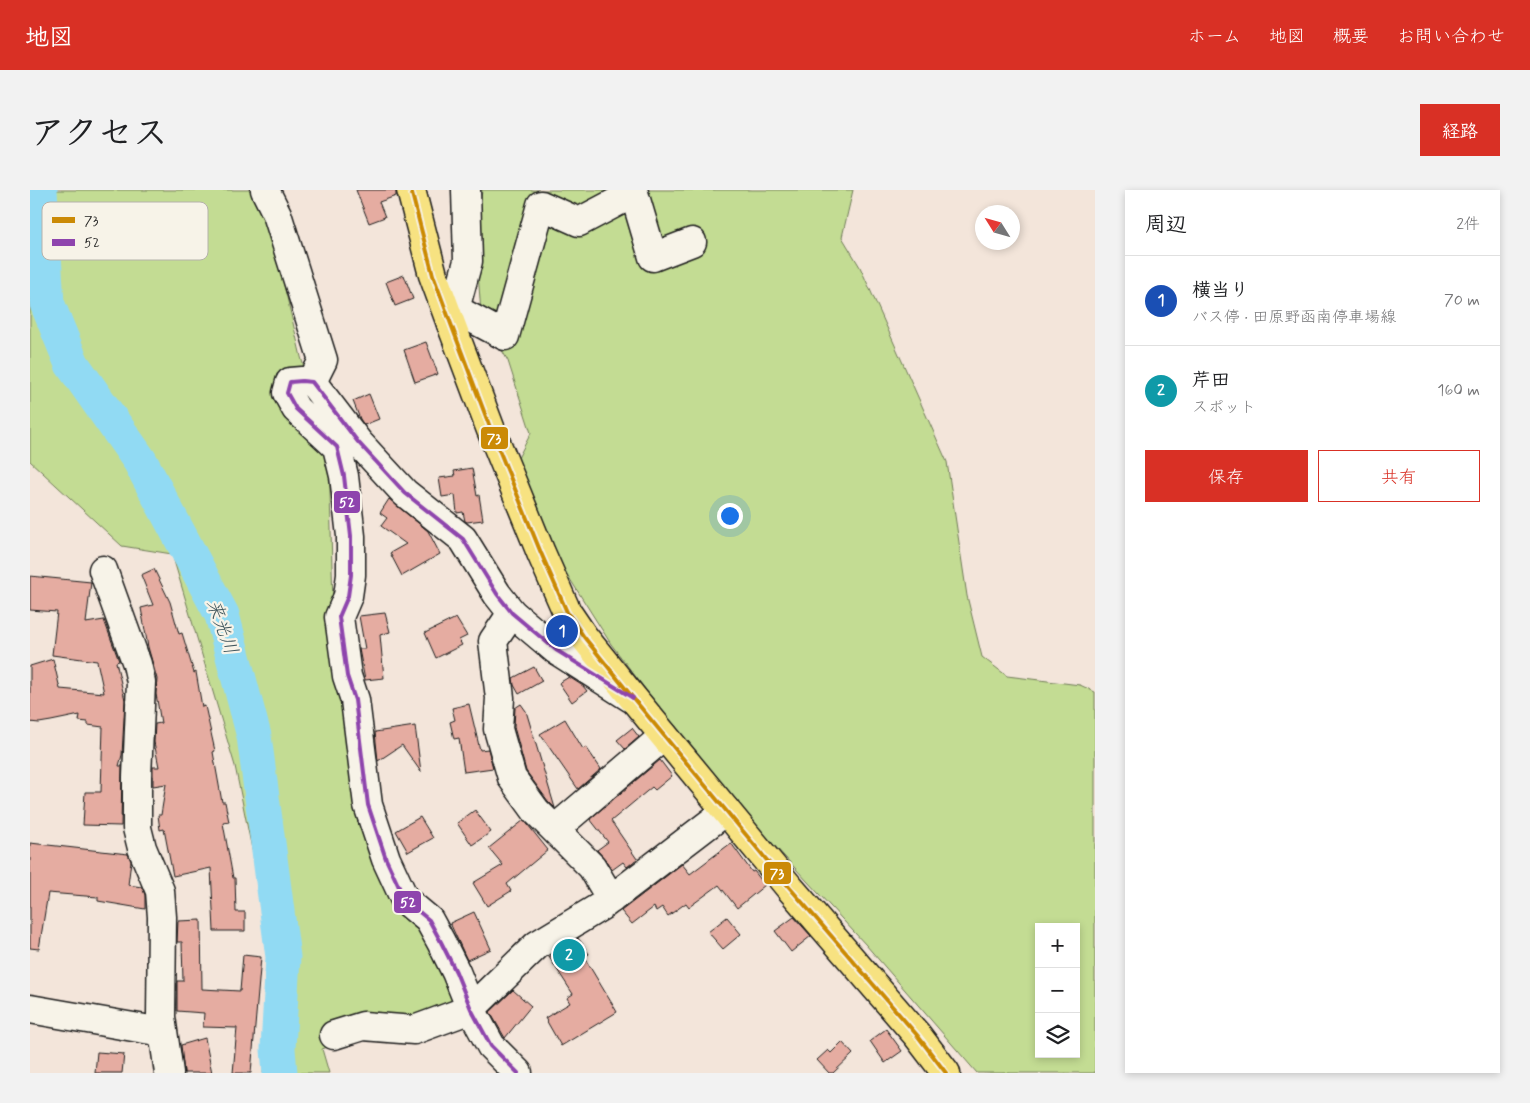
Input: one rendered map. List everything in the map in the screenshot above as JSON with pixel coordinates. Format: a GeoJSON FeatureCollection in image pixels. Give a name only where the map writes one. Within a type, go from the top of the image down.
{"type":"FeatureCollection","features":[{"type":"Feature","properties":{"kind":"main road"},"geometry":{"type":"LineString","coordinates":[[410,190],[433,275],[453,316],[501,456],[567,612],[584,637],[664,736],[917,1035],[946,1073]]}},
{"type":"Feature","properties":{"kind":"street"},"geometry":{"type":"LineString","coordinates":[[265,190],[277,214],[322,360],[312,382]]}},
{"type":"Feature","properties":{"kind":"street"},"geometry":{"type":"LineString","coordinates":[[466,190],[468,260],[453,316],[505,336],[541,205],[579,222],[634,193],[653,257],[692,242]]}},
{"type":"Feature","properties":{"kind":"street"},"geometry":{"type":"LineString","coordinates":[[518,1073],[491,1046],[471,1009],[456,972],[429,920],[405,900],[386,860],[368,805],[355,700],[346,676],[339,617],[348,596],[351,575],[351,536],[344,476],[337,447],[296,409],[287,393],[290,382],[312,382],[358,442],[398,486],[463,539],[497,594],[512,613],[556,650],[633,698]]}},
{"type":"Feature","properties":{"kind":"street"},"geometry":{"type":"LineString","coordinates":[[103,570],[137,664],[141,682],[137,828],[142,848],[160,891],[162,917],[162,1032],[169,1073]]}},
{"type":"Feature","properties":{"kind":"street"},"geometry":{"type":"LineString","coordinates":[[512,613],[493,641],[500,698],[498,729],[512,778],[536,811],[592,867],[610,899]]}},
{"type":"Feature","properties":{"kind":"street"},"geometry":{"type":"LineString","coordinates":[[555,829],[664,736]]}},
{"type":"Feature","properties":{"kind":"street"},"geometry":{"type":"LineString","coordinates":[[334,1034],[363,1026],[414,1030],[471,1009],[537,945],[610,899],[726,811]]}},
{"type":"Feature","properties":{"kind":"street"},"geometry":{"type":"LineString","coordinates":[[30,1009],[162,1032]]}},
{"type":"Feature","properties":{"kind":"green space"},"geometry":{"type":"Polygon","coordinates":[[[30,190],[254,190],[269,221],[301,357],[329,454],[334,643],[384,884],[423,929],[460,1001],[322,1049],[329,1073],[263,1073],[275,962],[235,766],[172,554],[122,546],[30,461],[30,190]]]}},
{"type":"Feature","properties":{"kind":"green space"},"geometry":{"type":"Polygon","coordinates":[[[482,190],[853,190],[842,237],[860,267],[947,462],[967,596],[982,657],[1007,676],[1080,685],[1095,692],[1095,1073],[977,1073],[866,945],[713,779],[611,644],[551,549],[518,458],[531,433],[508,361],[481,313],[476,245],[482,190]]]}},
{"type":"Feature","properties":{"kind":"building"},"geometry":{"type":"Polygon","coordinates":[[[356,190],[396,190],[396,196],[379,202],[385,217],[369,223],[356,190]]]}},
{"type":"Feature","properties":{"kind":"building"},"geometry":{"type":"Polygon","coordinates":[[[404,275],[413,299],[395,306],[386,282],[404,275]]]}},
{"type":"Feature","properties":{"kind":"building"},"geometry":{"type":"Polygon","coordinates":[[[426,342],[438,374],[415,382],[404,350],[426,342]]]}},
{"type":"Feature","properties":{"kind":"building"},"geometry":{"type":"Polygon","coordinates":[[[369,394],[379,419],[364,425],[353,401],[369,394]]]}},
{"type":"Feature","properties":{"kind":"building"},"geometry":{"type":"Polygon","coordinates":[[[472,468],[483,520],[467,522],[463,512],[457,513],[455,495],[442,497],[439,478],[455,476],[454,471],[472,468]]]}},
{"type":"Feature","properties":{"kind":"building"},"geometry":{"type":"Polygon","coordinates":[[[389,499],[428,531],[440,554],[402,576],[390,553],[406,544],[381,526],[387,518],[380,513],[389,499]]]}},
{"type":"Feature","properties":{"kind":"building"},"geometry":{"type":"Polygon","coordinates":[[[154,569],[170,602],[179,634],[182,633],[194,673],[196,672],[202,707],[205,706],[215,751],[213,752],[222,802],[225,802],[229,822],[223,823],[233,878],[235,878],[236,912],[245,912],[245,931],[214,931],[211,868],[173,876],[164,829],[160,830],[158,815],[161,815],[166,784],[153,786],[153,767],[159,767],[154,742],[155,724],[161,723],[156,694],[157,679],[148,647],[141,608],[153,605],[141,575],[154,569]]]}},
{"type":"Feature","properties":{"kind":"building"},"geometry":{"type":"Polygon","coordinates":[[[30,576],[91,582],[86,623],[104,620],[119,661],[116,662],[125,700],[122,755],[119,766],[122,766],[121,826],[83,825],[85,792],[101,792],[103,727],[88,725],[88,722],[79,721],[80,715],[39,723],[30,722],[30,666],[53,659],[60,689],[104,693],[97,661],[52,655],[57,612],[30,610],[30,576]]]}},
{"type":"Feature","properties":{"kind":"building"},"geometry":{"type":"Polygon","coordinates":[[[385,613],[390,632],[380,635],[384,678],[365,680],[359,649],[365,649],[359,616],[385,613]]]}},
{"type":"Feature","properties":{"kind":"building"},"geometry":{"type":"Polygon","coordinates":[[[456,618],[467,636],[459,640],[462,645],[436,658],[425,633],[456,618]]]}},
{"type":"Feature","properties":{"kind":"building"},"geometry":{"type":"Polygon","coordinates":[[[534,667],[542,681],[519,694],[514,685],[513,678],[534,667]]]}},
{"type":"Feature","properties":{"kind":"building"},"geometry":{"type":"Polygon","coordinates":[[[569,677],[587,691],[572,702],[559,683],[569,677]]]}},
{"type":"Feature","properties":{"kind":"building"},"geometry":{"type":"Polygon","coordinates":[[[469,704],[480,750],[488,749],[493,768],[464,772],[459,738],[454,739],[450,722],[455,720],[452,708],[469,704]]]}},
{"type":"Feature","properties":{"kind":"building"},"geometry":{"type":"Polygon","coordinates":[[[521,704],[526,711],[555,808],[526,771],[514,727],[515,708],[521,704]]]}},
{"type":"Feature","properties":{"kind":"building"},"geometry":{"type":"Polygon","coordinates":[[[565,719],[583,749],[586,747],[601,769],[578,789],[540,734],[565,719]]]}},
{"type":"Feature","properties":{"kind":"building"},"geometry":{"type":"Polygon","coordinates":[[[415,726],[421,772],[402,745],[378,761],[375,732],[415,726]]]}},
{"type":"Feature","properties":{"kind":"building"},"geometry":{"type":"Polygon","coordinates":[[[632,728],[639,737],[625,749],[617,740],[632,728]]]}},
{"type":"Feature","properties":{"kind":"building"},"geometry":{"type":"Polygon","coordinates":[[[660,760],[672,776],[655,790],[652,787],[611,821],[637,859],[627,867],[623,862],[612,870],[597,850],[608,842],[590,819],[660,760]]]}},
{"type":"Feature","properties":{"kind":"building"},"geometry":{"type":"Polygon","coordinates":[[[475,810],[491,832],[472,845],[457,823],[475,810]]]}},
{"type":"Feature","properties":{"kind":"building"},"geometry":{"type":"Polygon","coordinates":[[[420,817],[433,838],[408,852],[396,831],[420,817]]]}},
{"type":"Feature","properties":{"kind":"building"},"geometry":{"type":"Polygon","coordinates":[[[524,820],[548,850],[507,884],[511,891],[487,906],[473,883],[503,865],[489,848],[524,820]]]}},
{"type":"Feature","properties":{"kind":"building"},"geometry":{"type":"Polygon","coordinates":[[[30,843],[128,854],[131,861],[128,885],[142,887],[145,895],[145,909],[98,901],[98,897],[48,893],[39,949],[30,948],[30,843]]]}},
{"type":"Feature","properties":{"kind":"building"},"geometry":{"type":"Polygon","coordinates":[[[731,843],[752,872],[754,871],[765,885],[737,908],[719,885],[689,907],[686,903],[668,916],[662,907],[656,911],[654,907],[632,924],[621,911],[682,864],[690,874],[731,843]]]}},
{"type":"Feature","properties":{"kind":"building"},"geometry":{"type":"Polygon","coordinates":[[[474,912],[491,949],[467,960],[450,923],[474,912]]]}},
{"type":"Feature","properties":{"kind":"building"},"geometry":{"type":"Polygon","coordinates":[[[727,917],[741,934],[723,949],[708,932],[727,917]]]}},
{"type":"Feature","properties":{"kind":"building"},"geometry":{"type":"Polygon","coordinates":[[[794,917],[811,936],[791,952],[775,931],[794,917]]]}},
{"type":"Feature","properties":{"kind":"building"},"geometry":{"type":"Polygon","coordinates":[[[201,920],[202,989],[240,991],[243,955],[261,957],[251,1073],[233,1073],[237,1028],[203,1027],[204,1013],[177,1011],[177,981],[183,981],[182,942],[177,942],[178,921],[201,920]]]}},
{"type":"Feature","properties":{"kind":"building"},"geometry":{"type":"Polygon","coordinates":[[[578,938],[589,954],[584,957],[617,1012],[561,1046],[545,1018],[570,1003],[567,998],[573,994],[549,957],[578,938]]]}},
{"type":"Feature","properties":{"kind":"building"},"geometry":{"type":"Polygon","coordinates":[[[513,990],[531,1006],[505,1038],[490,1012],[513,990]]]}},
{"type":"Feature","properties":{"kind":"building"},"geometry":{"type":"Polygon","coordinates":[[[886,1029],[902,1051],[885,1063],[870,1041],[886,1029]]]}},
{"type":"Feature","properties":{"kind":"building"},"geometry":{"type":"Polygon","coordinates":[[[205,1038],[212,1073],[184,1073],[181,1045],[205,1038]]]}},
{"type":"Feature","properties":{"kind":"building"},"geometry":{"type":"Polygon","coordinates":[[[842,1042],[853,1054],[833,1073],[829,1073],[817,1060],[828,1050],[831,1053],[842,1042]]]}},
{"type":"Feature","properties":{"kind":"building"},"geometry":{"type":"Polygon","coordinates":[[[97,1052],[124,1054],[122,1073],[95,1073],[97,1052]]]}},
{"type":"Feature","properties":{"kind":"waterway","name":"来光川"},"geometry":{"type":"LineString","coordinates":[[40,190],[42,222]]}},
{"type":"Feature","properties":{"kind":"waterway","name":"来光川"},"geometry":{"type":"LineString","coordinates":[[44,260],[47,303],[72,364],[140,461],[222,615],[254,736],[283,957],[278,1049],[280,1073]]}},
{"type":"Feature","properties":{"kind":"transit line","name":"73"},"geometry":{"type":"LineString","coordinates":[[411,190],[433,275],[451,324],[491,430],[567,612],[584,637],[633,698],[789,887],[917,1035],[946,1073]]}},
{"type":"Feature","properties":{"kind":"transit line","name":"52"},"geometry":{"type":"LineString","coordinates":[[518,1073],[491,1046],[471,1009],[456,972],[429,920],[405,900],[386,859],[368,805],[355,700],[347,676],[339,617],[348,596],[351,575],[351,536],[344,476],[337,447],[296,409],[287,393],[290,382],[312,382],[358,442],[405,493],[463,539],[497,594],[512,613],[556,650],[633,698]]}},
{"type":"Feature","properties":{"kind":"place","name":"横当り"},"geometry":{"type":"Point","coordinates":[562,631]}},
{"type":"Feature","properties":{"kind":"place","name":"芹田"},"geometry":{"type":"Point","coordinates":[569,955]}}]}
